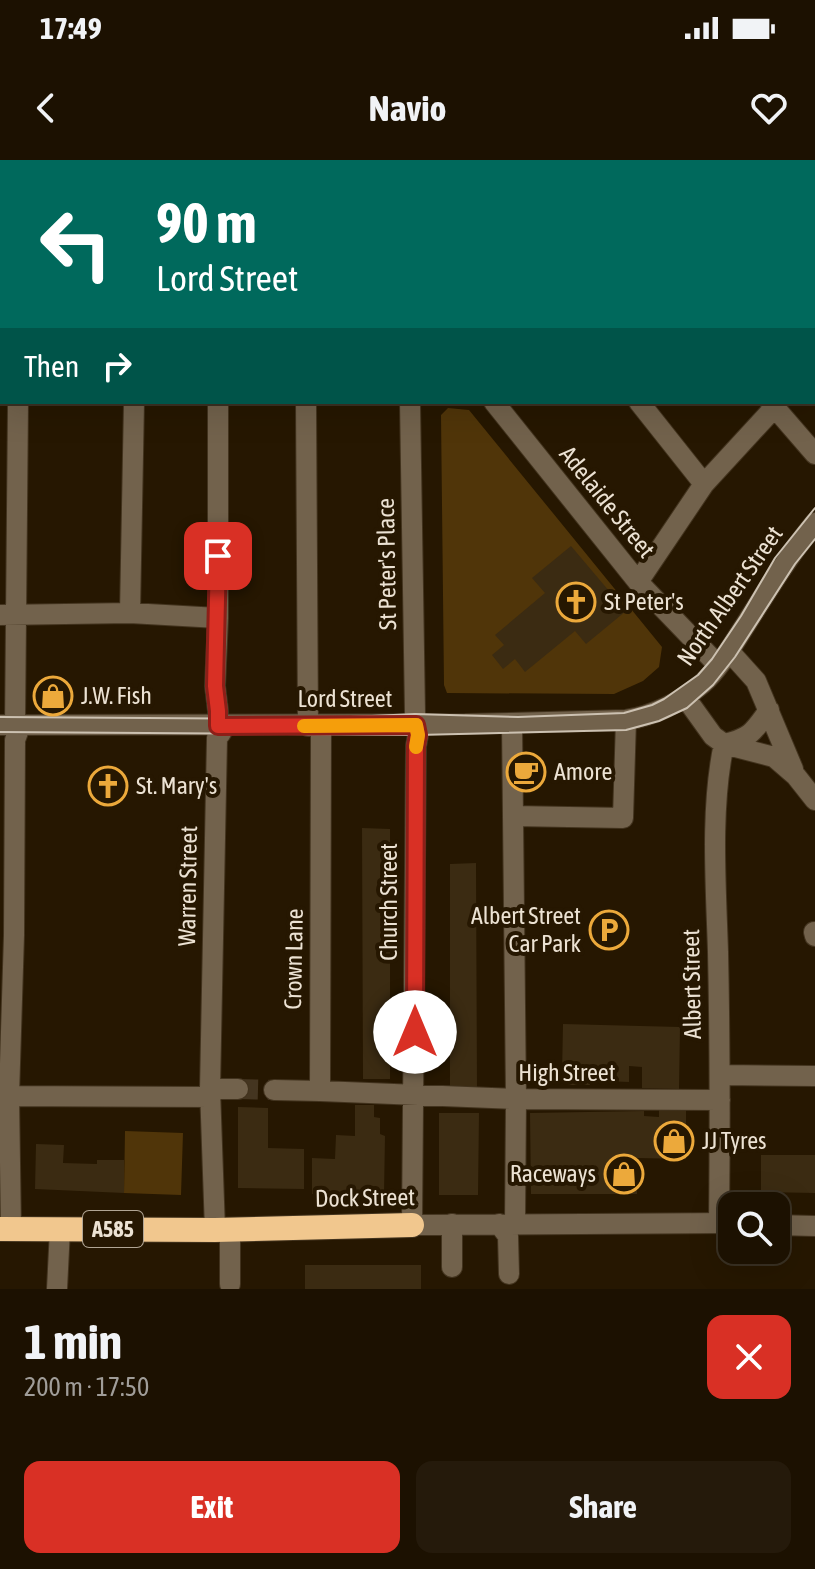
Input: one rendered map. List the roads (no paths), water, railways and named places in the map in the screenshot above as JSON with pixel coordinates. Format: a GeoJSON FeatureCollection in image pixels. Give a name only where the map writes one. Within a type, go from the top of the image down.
{"type":"FeatureCollection","features":[{"type":"Feature","properties":{"kind":"highway","name":"Dock Street"},"geometry":{"type":"LineString","coordinates":[[6,1229],[222,1230],[412,1225]]}},
{"type":"Feature","properties":{"kind":"street"},"geometry":{"type":"LineString","coordinates":[[6,1229],[4,1096],[7,935],[15,740],[18,732],[8,726],[8,615],[18,404]]}},
{"type":"Feature","properties":{"kind":"street"},"geometry":{"type":"LineString","coordinates":[[130,613],[134,404]]}},
{"type":"Feature","properties":{"kind":"street","name":"Warren Street"},"geometry":{"type":"LineString","coordinates":[[218,404],[215,686],[221,733],[217,738],[210,1093],[230,1284]]}},
{"type":"Feature","properties":{"kind":"street","name":"Crown Lane"},"geometry":{"type":"LineString","coordinates":[[306,404],[315,728],[322,824],[320,1091]]}},
{"type":"Feature","properties":{"kind":"street","name":"St Peter's Place"},"geometry":{"type":"LineString","coordinates":[[410,404],[416,725]]}},
{"type":"Feature","properties":{"kind":"street","name":"Adelaide Street"},"geometry":{"type":"LineString","coordinates":[[496,404],[638,582],[723,658]]}},
{"type":"Feature","properties":{"kind":"street"},"geometry":{"type":"LineString","coordinates":[[641,404],[704,484]]}},
{"type":"Feature","properties":{"kind":"street"},"geometry":{"type":"LineString","coordinates":[[638,582],[704,484],[771,404],[815,454]]}},
{"type":"Feature","properties":{"kind":"street","name":"North Albert Street"},"geometry":{"type":"LineString","coordinates":[[685,697],[702,684],[723,658],[783,565],[815,523]]}},
{"type":"Feature","properties":{"kind":"street"},"geometry":{"type":"LineString","coordinates":[[8,615],[130,613],[218,618]]}},
{"type":"Feature","properties":{"kind":"street"},"geometry":{"type":"LineString","coordinates":[[723,658],[756,681],[796,776]]}},
{"type":"Feature","properties":{"kind":"street"},"geometry":{"type":"LineString","coordinates":[[685,697],[713,736],[724,744],[770,754],[796,776],[815,800]]}},
{"type":"Feature","properties":{"kind":"street","name":"Lord Street"},"geometry":{"type":"LineString","coordinates":[[8,726],[315,728],[626,720],[655,713],[685,697]]}},
{"type":"Feature","properties":{"kind":"street"},"geometry":{"type":"LineString","coordinates":[[724,744],[752,733],[769,710]]}},
{"type":"Feature","properties":{"kind":"street"},"geometry":{"type":"LineString","coordinates":[[514,816],[623,818],[626,720]]}},
{"type":"Feature","properties":{"kind":"street"},"geometry":{"type":"LineString","coordinates":[[509,1274],[507,1224],[516,1099],[512,723]]}},
{"type":"Feature","properties":{"kind":"street","name":"Church Street"},"geometry":{"type":"LineString","coordinates":[[412,1225],[416,725]]}},
{"type":"Feature","properties":{"kind":"street","name":"Albert Street"},"geometry":{"type":"LineString","coordinates":[[724,744],[719,764],[715,844],[724,1192]]}},
{"type":"Feature","properties":{"kind":"street"},"geometry":{"type":"LineString","coordinates":[[721,1075],[815,1076]]}},
{"type":"Feature","properties":{"kind":"street"},"geometry":{"type":"LineString","coordinates":[[4,1096],[210,1093],[238,1089]]}},
{"type":"Feature","properties":{"kind":"street"},"geometry":{"type":"LineString","coordinates":[[274,1090],[414,1095]]}},
{"type":"Feature","properties":{"kind":"street","name":"High Street"},"geometry":{"type":"LineString","coordinates":[[414,1095],[720,1100]]}},
{"type":"Feature","properties":{"kind":"street","name":"Dock Street"},"geometry":{"type":"LineString","coordinates":[[412,1225],[718,1223]]}},
{"type":"Feature","properties":{"kind":"street"},"geometry":{"type":"LineString","coordinates":[[452,1224],[452,1267]]}},
{"type":"Feature","properties":{"kind":"street"},"geometry":{"type":"LineString","coordinates":[[790,1225],[815,1226]]}},
{"type":"Feature","properties":{"kind":"street"},"geometry":{"type":"LineString","coordinates":[[57,1289],[60,1229]]}},
{"type":"Feature","properties":{"kind":"tunnel"},"geometry":{"type":"LineString","coordinates":[[238,1089],[274,1090]]}},
{"type":"Feature","properties":{"kind":"tram line"},"geometry":{"type":"LineString","coordinates":[[0,717],[307,719],[415,714],[518,717],[624,713],[664,699],[698,675],[741,616],[775,558],[815,508]]}},
{"type":"Feature","properties":{"kind":"tram line"},"geometry":{"type":"LineString","coordinates":[[0,732],[418,735],[626,730],[659,721],[687,708],[713,685],[815,539]]}},
{"type":"Feature","properties":{"kind":"place","name":"St Peter's"},"geometry":{"type":"Point","coordinates":[576,602]}},
{"type":"Feature","properties":{"kind":"place","name":"J.W. Fish"},"geometry":{"type":"Point","coordinates":[53,696]}},
{"type":"Feature","properties":{"kind":"place","name":"Amore"},"geometry":{"type":"Point","coordinates":[526,772]}},
{"type":"Feature","properties":{"kind":"place","name":"St. Mary's"},"geometry":{"type":"Point","coordinates":[108,786]}},
{"type":"Feature","properties":{"kind":"place","name":"Albert Street Car Park"},"geometry":{"type":"Point","coordinates":[609,930]}},
{"type":"Feature","properties":{"kind":"place","name":"JJ Tyres"},"geometry":{"type":"Point","coordinates":[674,1141]}},
{"type":"Feature","properties":{"kind":"place","name":"Raceways"},"geometry":{"type":"Point","coordinates":[624,1174]}}]}
